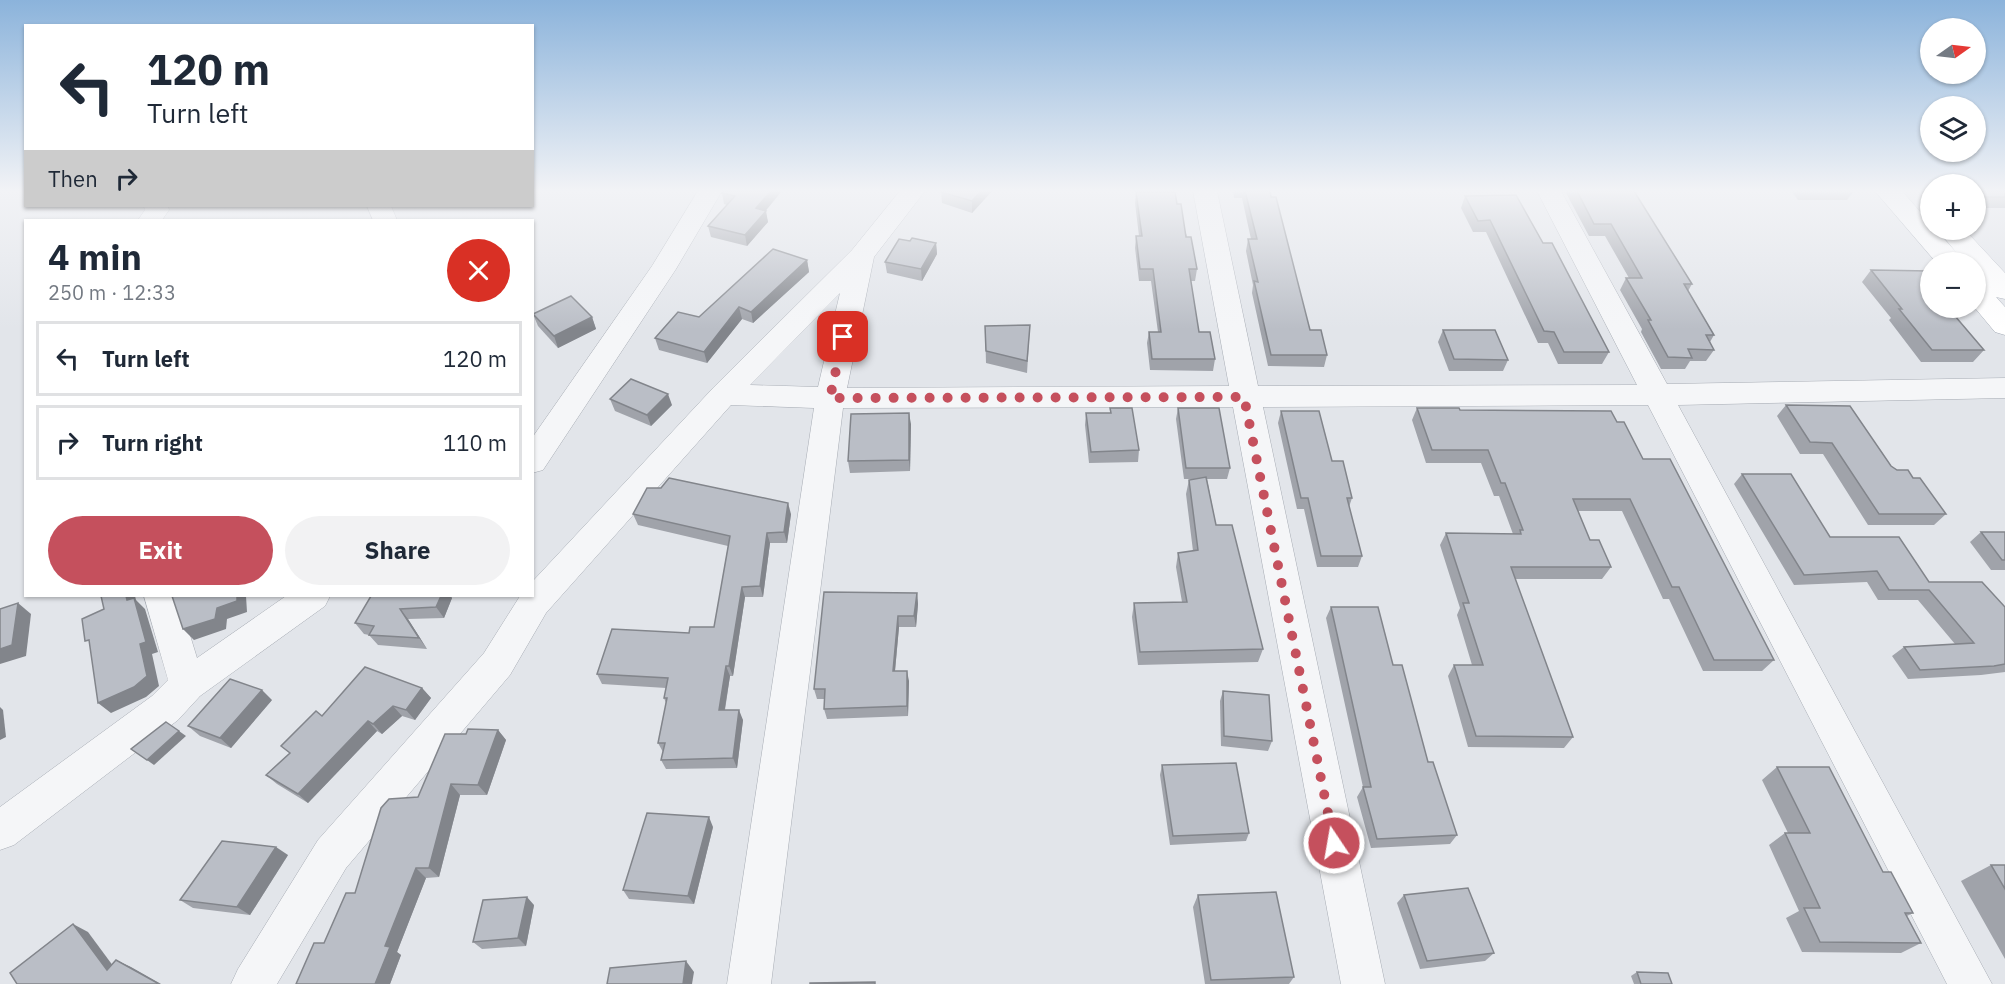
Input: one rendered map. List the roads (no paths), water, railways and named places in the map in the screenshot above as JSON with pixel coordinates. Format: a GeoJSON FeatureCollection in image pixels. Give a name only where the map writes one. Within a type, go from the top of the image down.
{"type":"FeatureCollection","features":[{"type":"Feature","properties":{"kind":"main road"},"geometry":{"type":"LineString","coordinates":[[1928,237],[1941,252]]}},
{"type":"Feature","properties":{"kind":"main road"},"geometry":{"type":"LineString","coordinates":[[1960,240],[2005,290]]}},
{"type":"Feature","properties":{"kind":"main road"},"geometry":{"type":"LineString","coordinates":[[1986,303],[2005,325]]}},
{"type":"Feature","properties":{"kind":"street"},"geometry":{"type":"LineString","coordinates":[[534,459],[682,237]]}},
{"type":"Feature","properties":{"kind":"street"},"geometry":{"type":"LineString","coordinates":[[534,593],[724,394],[861,256],[876,237]]}},
{"type":"Feature","properties":{"kind":"street"},"geometry":{"type":"LineString","coordinates":[[1213,237],[1363,984]]}},
{"type":"Feature","properties":{"kind":"street"},"geometry":{"type":"LineString","coordinates":[[1573,237],[1970,984]]}},
{"type":"Feature","properties":{"kind":"street"},"geometry":{"type":"LineString","coordinates":[[749,984],[830,398],[861,256]]}},
{"type":"Feature","properties":{"kind":"street"},"geometry":{"type":"LineString","coordinates":[[724,394],[830,398],[1244,397],[1656,395],[2005,388]]}},
{"type":"Feature","properties":{"kind":"street"},"geometry":{"type":"LineString","coordinates":[[160,597],[187,686]]}},
{"type":"Feature","properties":{"kind":"street"},"geometry":{"type":"LineString","coordinates":[[0,831],[165,708],[187,686],[238,651],[272,621],[311,597]]}},
{"type":"Feature","properties":{"kind":"street"},"geometry":{"type":"LineString","coordinates":[[253,984],[332,854],[497,664],[528,599]]}}]}
